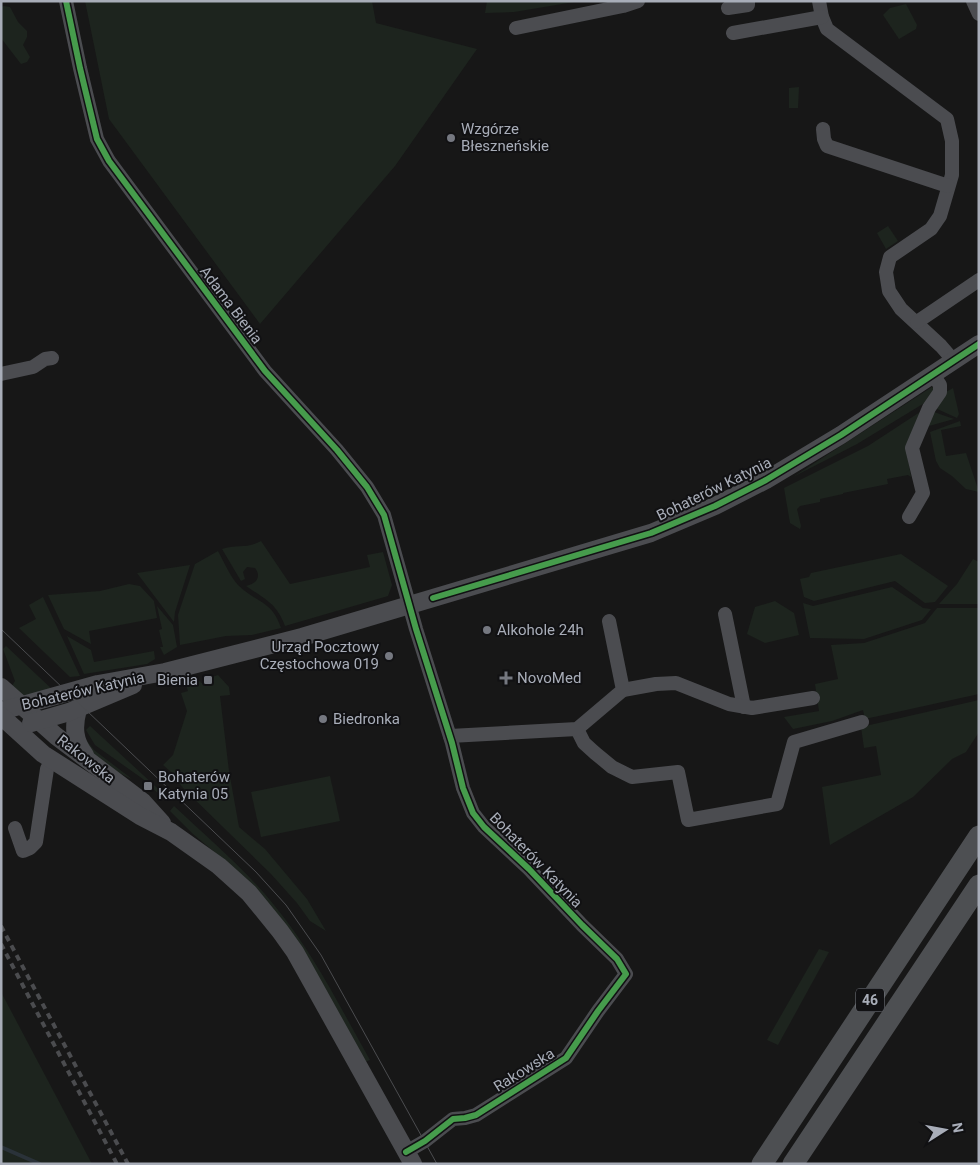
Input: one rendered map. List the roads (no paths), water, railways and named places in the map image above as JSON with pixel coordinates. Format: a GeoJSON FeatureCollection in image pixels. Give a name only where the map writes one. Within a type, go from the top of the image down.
{"type":"FeatureCollection","features":[{"type":"Feature","properties":{"kind":"main road","name":"46"},"geometry":{"type":"LineString","coordinates":[[762,1164],[979,836]]}},
{"type":"Feature","properties":{"kind":"main road","name":"46"},"geometry":{"type":"LineString","coordinates":[[793,1164],[979,885]]}},
{"type":"Feature","properties":{"kind":"street","name":"Adama Bienia"},"geometry":{"type":"LineString","coordinates":[[66,1],[97,139],[109,161],[265,371],[337,450],[367,487],[384,516],[410,605]]}},
{"type":"Feature","properties":{"kind":"street"},"geometry":{"type":"LineString","coordinates":[[516,28],[638,1]]}},
{"type":"Feature","properties":{"kind":"street"},"geometry":{"type":"LineString","coordinates":[[728,8],[748,5],[748,1]]}},
{"type":"Feature","properties":{"kind":"street"},"geometry":{"type":"LineString","coordinates":[[819,1],[822,18],[827,29],[947,120],[952,148],[952,175],[940,216],[931,229],[890,257],[886,272],[889,291],[901,308],[954,361]]}},
{"type":"Feature","properties":{"kind":"street"},"geometry":{"type":"LineString","coordinates":[[974,1],[979,14]]}},
{"type":"Feature","properties":{"kind":"street"},"geometry":{"type":"LineString","coordinates":[[733,33],[822,18]]}},
{"type":"Feature","properties":{"kind":"street"},"geometry":{"type":"LineString","coordinates":[[823,128],[827,146],[948,186]]}},
{"type":"Feature","properties":{"kind":"street"},"geometry":{"type":"LineString","coordinates":[[916,322],[979,280]]}},
{"type":"Feature","properties":{"kind":"street","name":"Bohaterów Katynia"},"geometry":{"type":"LineString","coordinates":[[1,711],[98,684],[165,672],[302,637],[651,533],[715,506],[766,480],[832,440],[979,344]]}},
{"type":"Feature","properties":{"kind":"street"},"geometry":{"type":"LineString","coordinates":[[1,374],[33,367],[45,359],[52,358]]}},
{"type":"Feature","properties":{"kind":"street"},"geometry":{"type":"LineString","coordinates":[[908,517],[923,493],[912,448],[929,408],[940,392],[940,385],[933,375]]}},
{"type":"Feature","properties":{"kind":"street","name":"Bohaterów Katynia"},"geometry":{"type":"LineString","coordinates":[[410,605],[450,736],[463,788],[473,813],[484,827],[529,869],[617,959],[626,974]]}},
{"type":"Feature","properties":{"kind":"street"},"geometry":{"type":"LineString","coordinates":[[725,614],[744,707]]}},
{"type":"Feature","properties":{"kind":"street"},"geometry":{"type":"LineString","coordinates":[[609,621],[623,690]]}},
{"type":"Feature","properties":{"kind":"street","name":"Bohaterów Katynia"},"geometry":{"type":"LineString","coordinates":[[5,724],[39,722],[78,709],[165,672]]}},
{"type":"Feature","properties":{"kind":"street"},"geometry":{"type":"LineString","coordinates":[[450,736],[577,729],[623,690],[656,684],[676,682],[729,704],[752,708],[813,698]]}},
{"type":"Feature","properties":{"kind":"street","name":"Rakowska"},"geometry":{"type":"LineString","coordinates":[[1,687],[22,704],[39,722],[91,764],[143,802],[171,832]]}},
{"type":"Feature","properties":{"kind":"street"},"geometry":{"type":"LineString","coordinates":[[78,709],[74,728],[75,736],[78,746],[91,764]]}},
{"type":"Feature","properties":{"kind":"street"},"geometry":{"type":"LineString","coordinates":[[577,729],[584,743],[595,753],[612,767],[632,777],[678,772],[688,820],[777,804],[794,742],[862,722]]}},
{"type":"Feature","properties":{"kind":"street","name":"Rakowska"},"geometry":{"type":"LineString","coordinates":[[5,724],[52,760],[140,816],[171,832],[201,853],[249,893],[280,931],[308,975],[409,1158],[425,1141],[453,1119],[476,1115],[566,1058],[626,974]]}},
{"type":"Feature","properties":{"kind":"street"},"geometry":{"type":"LineString","coordinates":[[15,828],[23,851],[30,848],[36,842],[47,769],[52,760]]}},
{"type":"Feature","properties":{"kind":"waterway"},"geometry":{"type":"LineString","coordinates":[[1,1147],[40,1164]]}},
{"type":"Feature","properties":{"kind":"tram line"},"geometry":{"type":"LineString","coordinates":[[1,629],[256,872],[286,905],[321,955],[437,1164]]}},
{"type":"Feature","properties":{"kind":"railway"},"geometry":{"type":"LineString","coordinates":[[1,926],[128,1164]]}},
{"type":"Feature","properties":{"kind":"railway"},"geometry":{"type":"LineString","coordinates":[[1,944],[117,1164]]}},
{"type":"Feature","properties":{"kind":"place","name":"Wzgórze Błeszneńskie"},"geometry":{"type":"Point","coordinates":[451,138]}},
{"type":"Feature","properties":{"kind":"place","name":"Alkohole 24h"},"geometry":{"type":"Point","coordinates":[487,630]}},
{"type":"Feature","properties":{"kind":"place","name":"Urząd Pocztowy Częstochowa 019"},"geometry":{"type":"Point","coordinates":[389,656]}},
{"type":"Feature","properties":{"kind":"place","name":"NovoMed"},"geometry":{"type":"Point","coordinates":[506,678]}},
{"type":"Feature","properties":{"kind":"place","name":"Bienia"},"geometry":{"type":"Point","coordinates":[208,680]}},
{"type":"Feature","properties":{"kind":"place","name":"Biedronka"},"geometry":{"type":"Point","coordinates":[323,719]}},
{"type":"Feature","properties":{"kind":"place","name":"Bohaterów Katynia 05"},"geometry":{"type":"Point","coordinates":[148,786]}}]}
